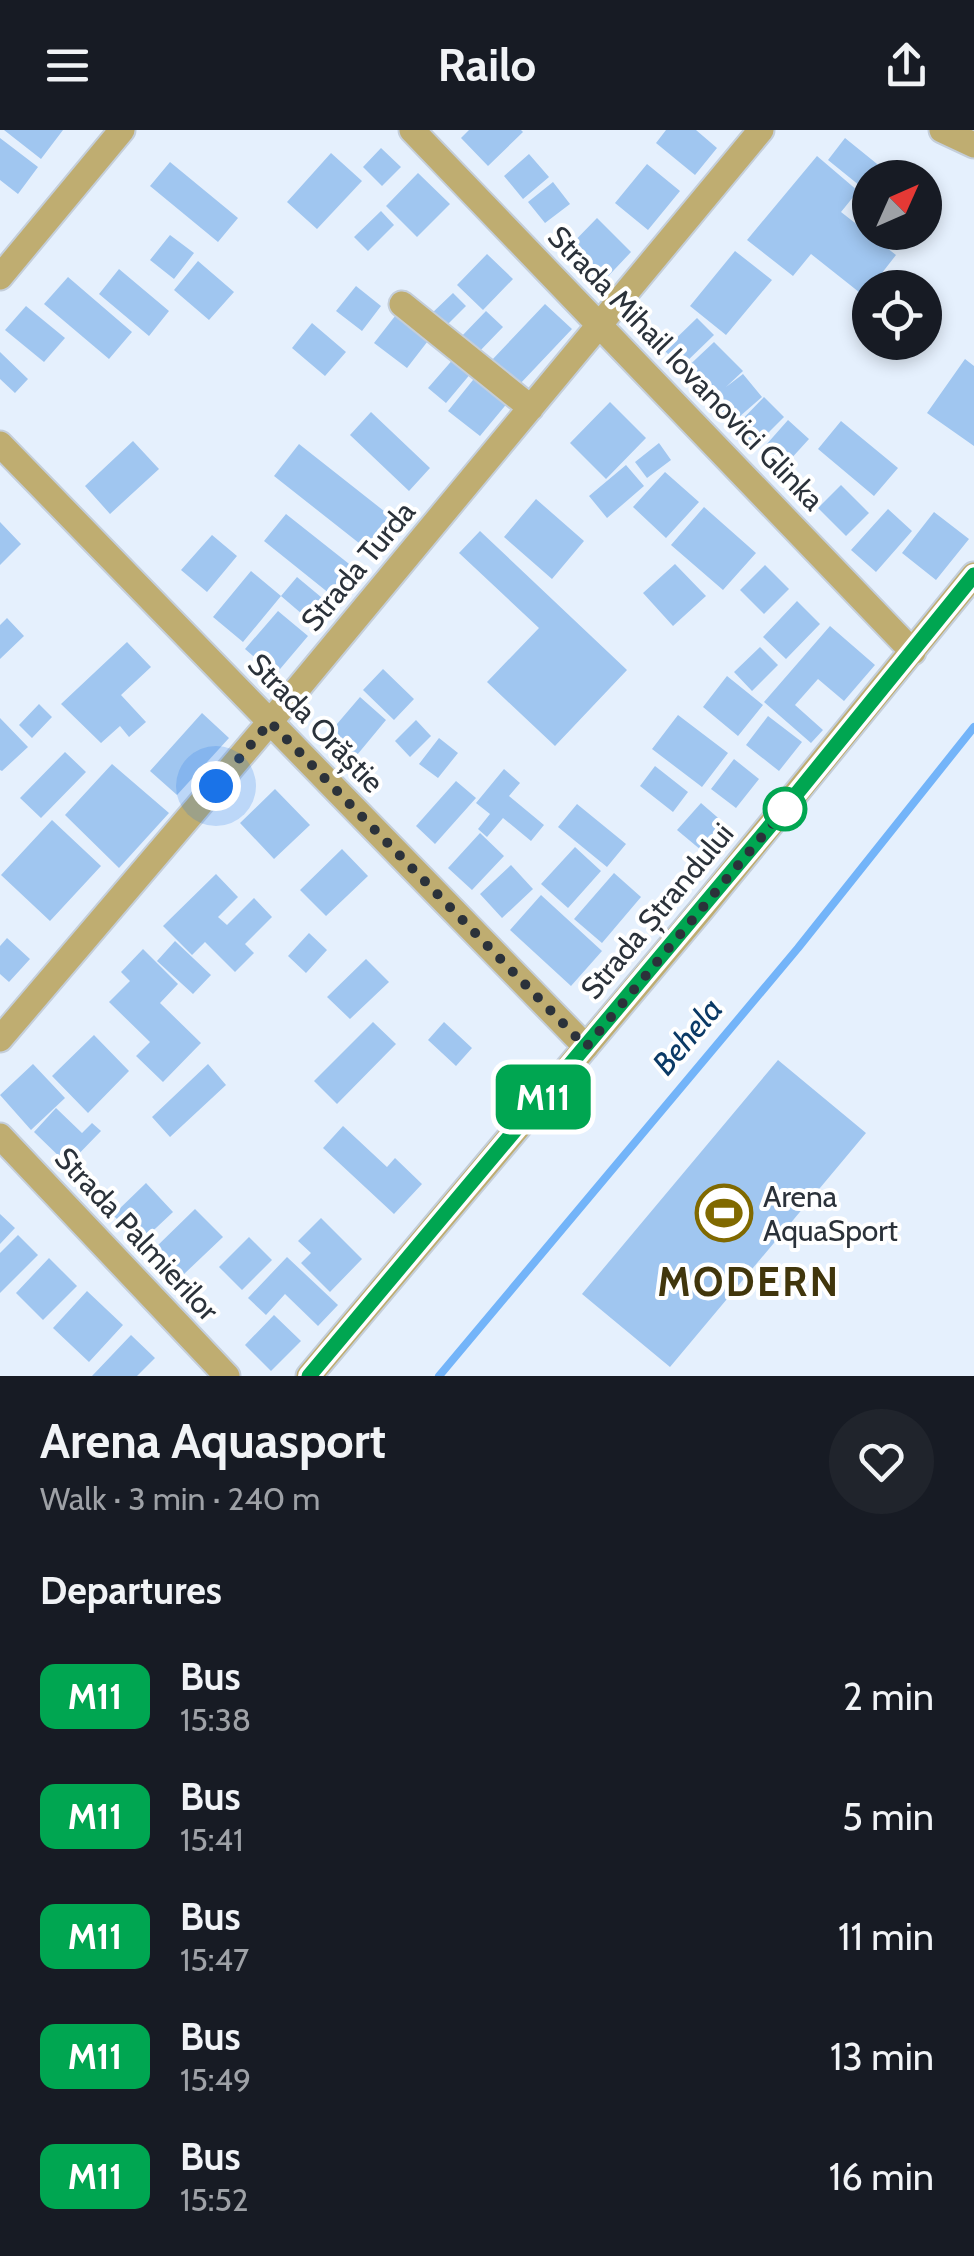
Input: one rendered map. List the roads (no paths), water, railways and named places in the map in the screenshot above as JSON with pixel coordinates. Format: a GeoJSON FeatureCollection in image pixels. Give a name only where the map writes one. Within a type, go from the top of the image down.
{"type":"FeatureCollection","features":[{"type":"Feature","properties":{"kind":"street"},"geometry":{"type":"LineString","coordinates":[[0,277],[122,130]]}},
{"type":"Feature","properties":{"kind":"street","name":"Strada Mihail Iovanovici Glinka"},"geometry":{"type":"LineString","coordinates":[[412,130],[914,652]]}},
{"type":"Feature","properties":{"kind":"street","name":"Strada Turda"},"geometry":{"type":"LineString","coordinates":[[0,1039],[270,722],[761,130]]}},
{"type":"Feature","properties":{"kind":"street"},"geometry":{"type":"LineString","coordinates":[[942,130],[974,145]]}},
{"type":"Feature","properties":{"kind":"street"},"geometry":{"type":"LineString","coordinates":[[402,304],[531,408]]}},
{"type":"Feature","properties":{"kind":"street","name":"Strada Orăștie"},"geometry":{"type":"LineString","coordinates":[[0,444],[586,1047]]}},
{"type":"Feature","properties":{"kind":"street","name":"Strada Ștrandului"},"geometry":{"type":"LineString","coordinates":[[308,1376],[586,1047],[974,575]]}},
{"type":"Feature","properties":{"kind":"street","name":"Strada Palmierilor"},"geometry":{"type":"LineString","coordinates":[[0,1136],[227,1376]]}},
{"type":"Feature","properties":{"kind":"waterway","name":"Behela"},"geometry":{"type":"LineString","coordinates":[[439,1376],[798,948],[974,727]]}},
{"type":"Feature","properties":{"kind":"place","name":"Arena AquaSport"},"geometry":{"type":"Point","coordinates":[724,1213]}},
{"type":"Feature","properties":{"kind":"district","name":"MODERN"},"geometry":{"type":"Point","coordinates":[749,1281]}}]}
